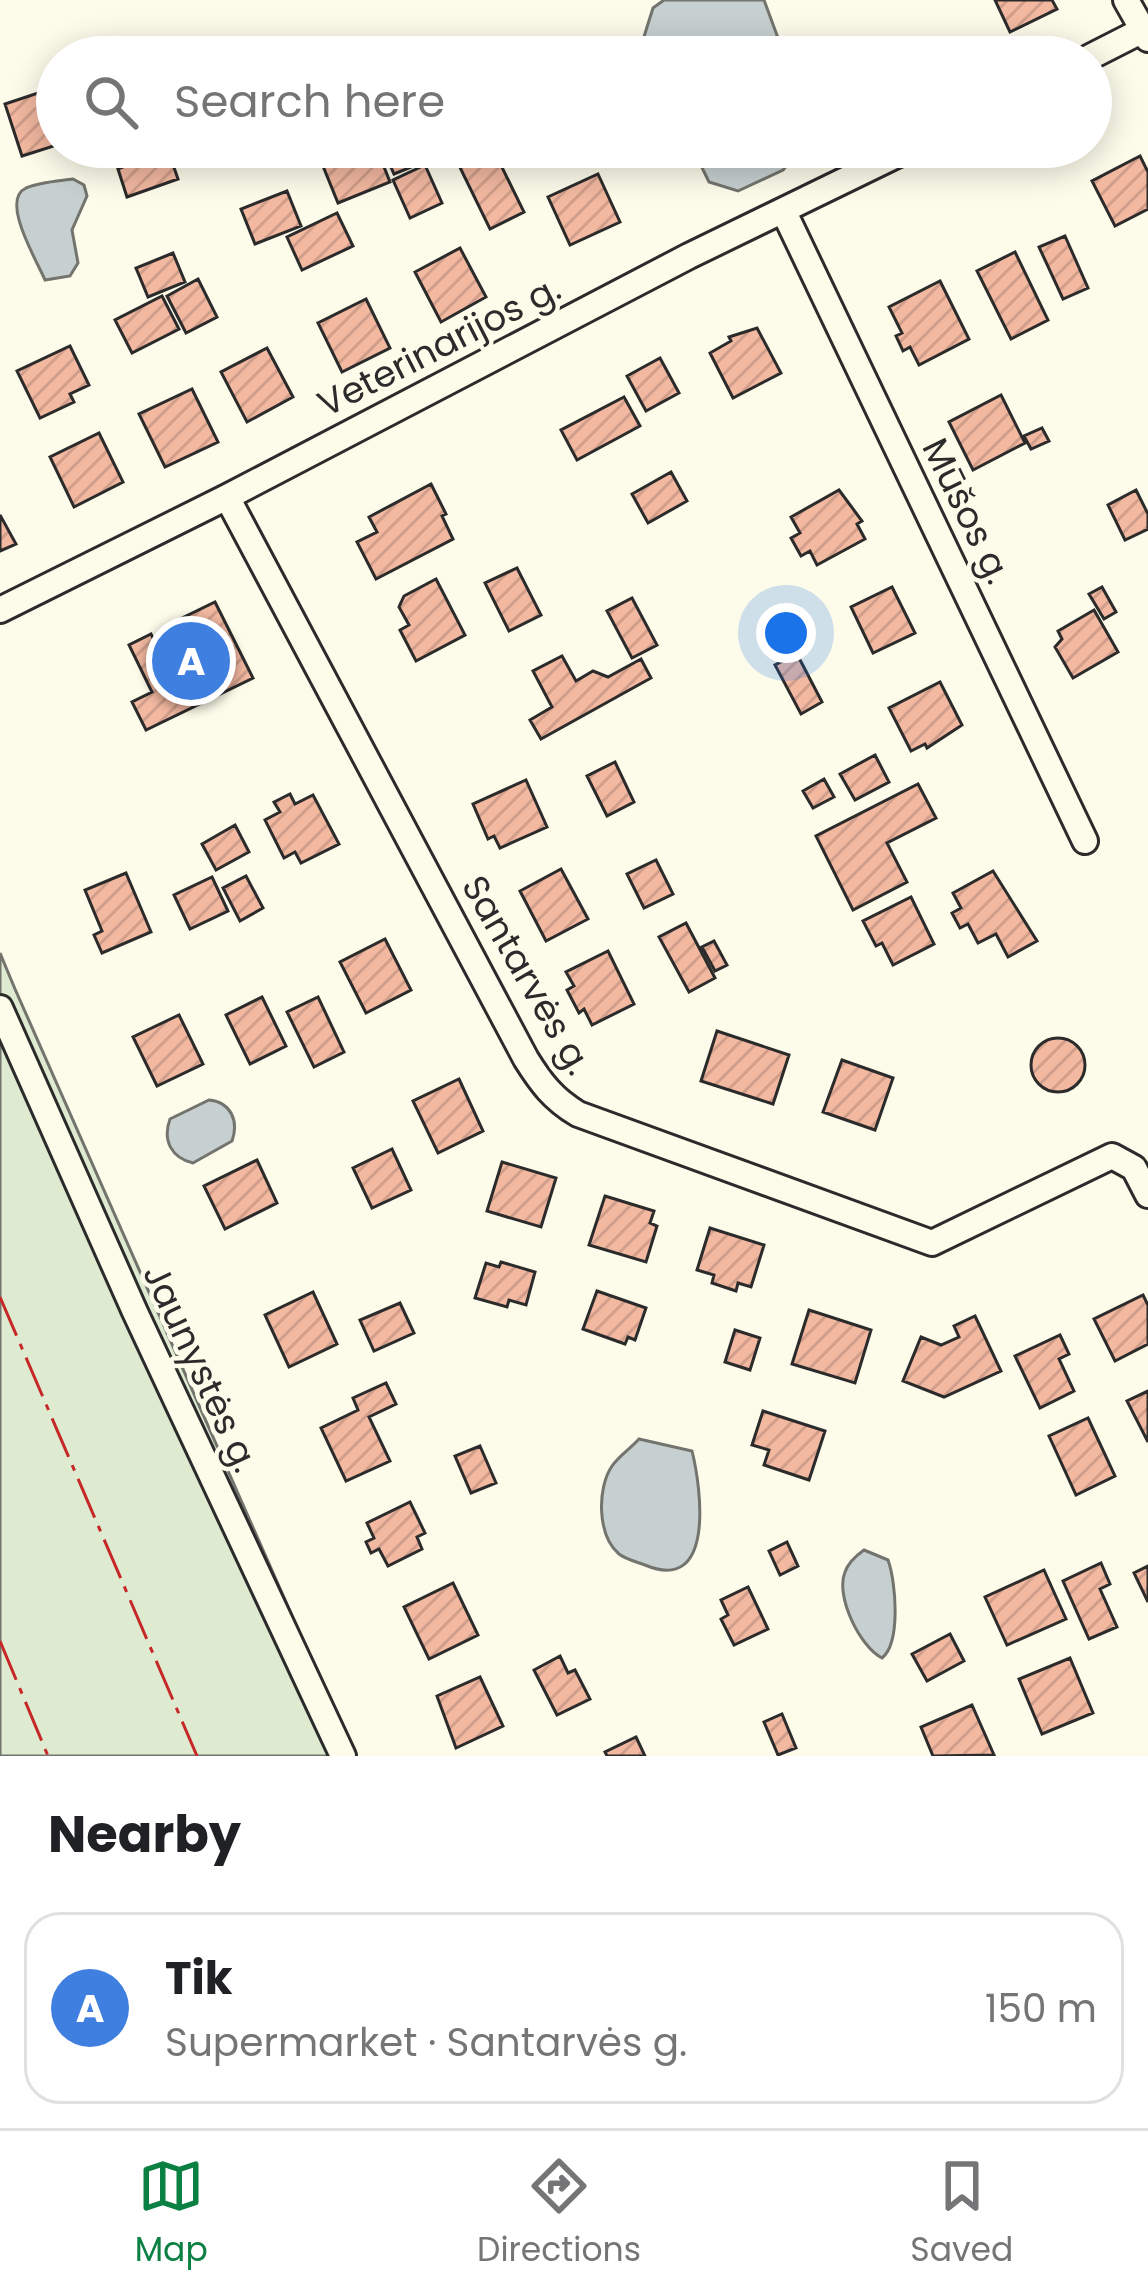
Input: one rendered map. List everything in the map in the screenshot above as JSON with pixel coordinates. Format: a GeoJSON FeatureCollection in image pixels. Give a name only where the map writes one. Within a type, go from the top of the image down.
{"type":"FeatureCollection","features":[{"type":"Feature","properties":{"kind":"street"},"geometry":{"type":"LineString","coordinates":[[1112,48],[1144,35],[1126,0]]}},
{"type":"Feature","properties":{"kind":"street","name":"Veterinarijos g."},"geometry":{"type":"LineString","coordinates":[[0,610],[689,256],[871,168]]}},
{"type":"Feature","properties":{"kind":"street","name":"Mūšos g."},"geometry":{"type":"LineString","coordinates":[[784,212],[1085,841]]}},
{"type":"Feature","properties":{"kind":"street","name":"Santarvės g."},"geometry":{"type":"LineString","coordinates":[[226,497],[526,1059],[543,1088],[558,1102],[578,1114],[932,1243],[1112,1156],[1134,1168],[1148,1195]]}},
{"type":"Feature","properties":{"kind":"street","name":"Jaunystės g."},"geometry":{"type":"LineString","coordinates":[[0,1008],[135,1312],[343,1756]]}},
{"type":"Feature","properties":{"kind":"green space"},"geometry":{"type":"Polygon","coordinates":[[[0,953],[15,989],[354,1756],[0,1756],[0,953]]]}},
{"type":"Feature","properties":{"kind":"shaded area"},"geometry":{"type":"Polygon","coordinates":[[[664,0],[764,0],[777,36],[644,36],[653,8],[664,0]]]}},
{"type":"Feature","properties":{"kind":"shaded area"},"geometry":{"type":"Polygon","coordinates":[[[702,168],[785,168],[738,191],[709,182],[702,168]]]}},
{"type":"Feature","properties":{"kind":"shaded area"},"geometry":{"type":"Polygon","coordinates":[[[73,179],[84,185],[87,196],[72,230],[78,263],[70,276],[45,280],[22,231],[19,195],[31,186],[73,179]]]}},
{"type":"Feature","properties":{"kind":"shaded area"},"geometry":{"type":"Polygon","coordinates":[[[209,1100],[228,1109],[234,1134],[232,1141],[193,1163],[171,1147],[170,1119],[209,1100]]]}},
{"type":"Feature","properties":{"kind":"shaded area"},"geometry":{"type":"Polygon","coordinates":[[[639,1439],[692,1451],[700,1511],[698,1533],[684,1565],[668,1570],[619,1554],[603,1524],[607,1475],[639,1439]]]}},
{"type":"Feature","properties":{"kind":"shaded area"},"geometry":{"type":"Polygon","coordinates":[[[864,1550],[888,1560],[893,1582],[894,1626],[882,1658],[858,1632],[843,1594],[846,1569],[864,1550]]]}},
{"type":"Feature","properties":{"kind":"building"},"geometry":{"type":"Polygon","coordinates":[[[995,0],[1052,0],[1057,9],[1010,32],[995,0]]]}},
{"type":"Feature","properties":{"kind":"building"},"geometry":{"type":"Polygon","coordinates":[[[36,94],[36,152],[22,156],[5,104],[36,94]]]}},
{"type":"Feature","properties":{"kind":"building"},"geometry":{"type":"Polygon","coordinates":[[[1140,156],[1148,172],[1148,209],[1115,226],[1092,181],[1140,156]]]}},
{"type":"Feature","properties":{"kind":"building"},"geometry":{"type":"Polygon","coordinates":[[[174,168],[178,179],[127,197],[118,169],[174,168]]]}},
{"type":"Feature","properties":{"kind":"building"},"geometry":{"type":"Polygon","coordinates":[[[324,168],[384,168],[390,182],[338,203],[324,168]]]}},
{"type":"Feature","properties":{"kind":"building"},"geometry":{"type":"Polygon","coordinates":[[[426,168],[442,203],[410,218],[393,180],[426,168]]]}},
{"type":"Feature","properties":{"kind":"building"},"geometry":{"type":"Polygon","coordinates":[[[460,168],[502,168],[524,212],[490,229],[460,168]]]}},
{"type":"Feature","properties":{"kind":"building"},"geometry":{"type":"Polygon","coordinates":[[[598,174],[620,222],[570,245],[548,197],[598,174]]]}},
{"type":"Feature","properties":{"kind":"building"},"geometry":{"type":"Polygon","coordinates":[[[287,191],[301,226],[255,244],[241,209],[287,191]]]}},
{"type":"Feature","properties":{"kind":"building"},"geometry":{"type":"Polygon","coordinates":[[[337,213],[353,246],[302,270],[287,237],[337,213]]]}},
{"type":"Feature","properties":{"kind":"building"},"geometry":{"type":"Polygon","coordinates":[[[1065,236],[1088,288],[1063,299],[1039,247],[1065,236]]]}},
{"type":"Feature","properties":{"kind":"building"},"geometry":{"type":"Polygon","coordinates":[[[460,248],[486,297],[441,322],[415,272],[460,248]]]}},
{"type":"Feature","properties":{"kind":"building"},"geometry":{"type":"Polygon","coordinates":[[[1015,252],[1048,320],[1011,339],[977,271],[1015,252]]]}},
{"type":"Feature","properties":{"kind":"building"},"geometry":{"type":"Polygon","coordinates":[[[173,253],[185,282],[148,297],[136,268],[173,253]]]}},
{"type":"Feature","properties":{"kind":"building"},"geometry":{"type":"Polygon","coordinates":[[[198,279],[217,317],[186,333],[167,296],[198,279]]]}},
{"type":"Feature","properties":{"kind":"building"},"geometry":{"type":"Polygon","coordinates":[[[940,281],[969,339],[919,365],[910,347],[903,351],[896,336],[902,333],[889,307],[940,281]]]}},
{"type":"Feature","properties":{"kind":"building"},"geometry":{"type":"Polygon","coordinates":[[[162,296],[179,329],[132,353],[115,320],[162,296]]]}},
{"type":"Feature","properties":{"kind":"building"},"geometry":{"type":"Polygon","coordinates":[[[366,299],[390,348],[342,372],[318,323],[366,299]]]}},
{"type":"Feature","properties":{"kind":"building"},"geometry":{"type":"Polygon","coordinates":[[[757,328],[781,373],[733,398],[710,353],[731,341],[729,337],[757,328]]]}},
{"type":"Feature","properties":{"kind":"building"},"geometry":{"type":"Polygon","coordinates":[[[70,346],[89,385],[70,394],[74,402],[40,418],[17,371],[70,346]]]}},
{"type":"Feature","properties":{"kind":"building"},"geometry":{"type":"Polygon","coordinates":[[[267,348],[293,397],[247,422],[221,372],[267,348]]]}},
{"type":"Feature","properties":{"kind":"building"},"geometry":{"type":"Polygon","coordinates":[[[660,358],[679,393],[646,411],[627,376],[660,358]]]}},
{"type":"Feature","properties":{"kind":"building"},"geometry":{"type":"Polygon","coordinates":[[[192,389],[218,442],[165,467],[139,414],[192,389]]]}},
{"type":"Feature","properties":{"kind":"building"},"geometry":{"type":"Polygon","coordinates":[[[1001,395],[1025,443],[973,470],[949,422],[1001,395]]]}},
{"type":"Feature","properties":{"kind":"building"},"geometry":{"type":"Polygon","coordinates":[[[624,397],[640,426],[577,460],[561,430],[624,397]]]}},
{"type":"Feature","properties":{"kind":"building"},"geometry":{"type":"Polygon","coordinates":[[[1042,428],[1049,441],[1031,449],[1024,436],[1042,428]]]}},
{"type":"Feature","properties":{"kind":"building"},"geometry":{"type":"Polygon","coordinates":[[[99,433],[123,482],[74,507],[50,457],[99,433]]]}},
{"type":"Feature","properties":{"kind":"building"},"geometry":{"type":"Polygon","coordinates":[[[671,472],[687,501],[648,523],[632,494],[671,472]]]}},
{"type":"Feature","properties":{"kind":"building"},"geometry":{"type":"Polygon","coordinates":[[[431,484],[453,539],[376,579],[357,542],[377,532],[369,517],[431,484]]]}},
{"type":"Feature","properties":{"kind":"building"},"geometry":{"type":"Polygon","coordinates":[[[839,490],[862,521],[857,524],[865,539],[817,565],[810,551],[801,556],[791,538],[800,533],[791,517],[839,490]]]}},
{"type":"Feature","properties":{"kind":"building"},"geometry":{"type":"Polygon","coordinates":[[[1136,490],[1148,514],[1148,529],[1125,540],[1108,505],[1136,490]]]}},
{"type":"Feature","properties":{"kind":"building"},"geometry":{"type":"Polygon","coordinates":[[[0,515],[16,544],[0,551],[0,515]]]}},
{"type":"Feature","properties":{"kind":"building"},"geometry":{"type":"Polygon","coordinates":[[[517,568],[541,615],[509,631],[485,583],[517,568]]]}},
{"type":"Feature","properties":{"kind":"building"},"geometry":{"type":"Polygon","coordinates":[[[436,579],[465,635],[416,661],[400,630],[409,625],[399,607],[404,596],[436,579]]]}},
{"type":"Feature","properties":{"kind":"building"},"geometry":{"type":"Polygon","coordinates":[[[892,587],[915,633],[873,653],[851,607],[892,587]]]}},
{"type":"Feature","properties":{"kind":"building"},"geometry":{"type":"Polygon","coordinates":[[[1102,587],[1116,612],[1104,619],[1089,594],[1102,587]]]}},
{"type":"Feature","properties":{"kind":"building"},"geometry":{"type":"Polygon","coordinates":[[[632,598],[657,645],[632,658],[607,611],[632,598]]]}},
{"type":"Feature","properties":{"kind":"building"},"geometry":{"type":"Polygon","coordinates":[[[215,602],[253,678],[146,730],[132,702],[152,692],[129,645],[151,634],[155,642],[162,638],[165,643],[180,635],[174,622],[215,602]]]}},
{"type":"Feature","properties":{"kind":"building"},"geometry":{"type":"Polygon","coordinates":[[[1094,610],[1118,652],[1073,678],[1055,647],[1062,639],[1058,631],[1094,610]]]}},
{"type":"Feature","properties":{"kind":"building"},"geometry":{"type":"Polygon","coordinates":[[[797,654],[822,702],[801,714],[775,665],[797,654]]]}},
{"type":"Feature","properties":{"kind":"building"},"geometry":{"type":"Polygon","coordinates":[[[562,656],[576,681],[593,671],[608,677],[641,659],[651,678],[541,739],[530,720],[552,707],[533,671],[562,656]]]}},
{"type":"Feature","properties":{"kind":"building"},"geometry":{"type":"Polygon","coordinates":[[[940,682],[962,725],[927,748],[925,744],[911,751],[889,708],[940,682]]]}},
{"type":"Feature","properties":{"kind":"building"},"geometry":{"type":"Polygon","coordinates":[[[875,755],[889,782],[855,800],[840,774],[875,755]]]}},
{"type":"Feature","properties":{"kind":"building"},"geometry":{"type":"Polygon","coordinates":[[[615,762],[634,802],[607,816],[587,776],[615,762]]]}},
{"type":"Feature","properties":{"kind":"building"},"geometry":{"type":"Polygon","coordinates":[[[824,779],[834,797],[813,808],[803,791],[824,779]]]}},
{"type":"Feature","properties":{"kind":"building"},"geometry":{"type":"Polygon","coordinates":[[[526,780],[547,827],[500,848],[494,836],[488,839],[473,804],[526,780]]]}},
{"type":"Feature","properties":{"kind":"building"},"geometry":{"type":"Polygon","coordinates":[[[918,784],[936,818],[887,843],[907,882],[853,910],[816,836],[918,784]]]}},
{"type":"Feature","properties":{"kind":"building"},"geometry":{"type":"Polygon","coordinates":[[[290,794],[295,804],[313,795],[339,844],[301,863],[295,852],[284,858],[265,820],[280,812],[274,802],[290,794]]]}},
{"type":"Feature","properties":{"kind":"building"},"geometry":{"type":"Polygon","coordinates":[[[235,825],[249,852],[216,870],[202,844],[235,825]]]}},
{"type":"Feature","properties":{"kind":"building"},"geometry":{"type":"Polygon","coordinates":[[[656,860],[673,894],[644,908],[627,874],[656,860]]]}},
{"type":"Feature","properties":{"kind":"building"},"geometry":{"type":"Polygon","coordinates":[[[561,869],[588,919],[546,941],[520,891],[561,869]]]}},
{"type":"Feature","properties":{"kind":"building"},"geometry":{"type":"Polygon","coordinates":[[[993,871],[1037,941],[1008,957],[996,934],[978,943],[968,924],[960,928],[952,913],[961,908],[953,893],[993,871]]]}},
{"type":"Feature","properties":{"kind":"building"},"geometry":{"type":"Polygon","coordinates":[[[126,873],[151,932],[102,953],[94,935],[102,931],[85,890],[126,873]]]}},
{"type":"Feature","properties":{"kind":"building"},"geometry":{"type":"Polygon","coordinates":[[[246,876],[263,908],[240,921],[223,888],[246,876]]]}},
{"type":"Feature","properties":{"kind":"building"},"geometry":{"type":"Polygon","coordinates":[[[212,877],[228,911],[190,929],[174,895],[212,877]]]}},
{"type":"Feature","properties":{"kind":"building"},"geometry":{"type":"Polygon","coordinates":[[[911,897],[934,944],[893,965],[863,921],[911,897]]]}},
{"type":"Feature","properties":{"kind":"building"},"geometry":{"type":"Polygon","coordinates":[[[686,923],[715,978],[689,992],[659,937],[686,923]]]}},
{"type":"Feature","properties":{"kind":"building"},"geometry":{"type":"Polygon","coordinates":[[[385,939],[411,990],[366,1013],[340,962],[385,939]]]}},
{"type":"Feature","properties":{"kind":"building"},"geometry":{"type":"Polygon","coordinates":[[[714,941],[727,965],[715,971],[702,947],[714,941]]]}},
{"type":"Feature","properties":{"kind":"building"},"geometry":{"type":"Polygon","coordinates":[[[608,951],[634,1004],[592,1025],[584,1009],[579,1013],[567,990],[574,986],[566,972],[608,951]]]}},
{"type":"Feature","properties":{"kind":"building"},"geometry":{"type":"Polygon","coordinates":[[[262,997],[286,1046],[250,1064],[226,1015],[262,997]]]}},
{"type":"Feature","properties":{"kind":"building"},"geometry":{"type":"Polygon","coordinates":[[[318,997],[344,1052],[314,1067],[287,1012],[318,997]]]}},
{"type":"Feature","properties":{"kind":"building"},"geometry":{"type":"Polygon","coordinates":[[[179,1015],[203,1064],[157,1086],[133,1037],[179,1015]]]}},
{"type":"Feature","properties":{"kind":"building"},"geometry":{"type":"Polygon","coordinates":[[[717,1031],[789,1055],[773,1104],[701,1081],[717,1031]]]}},
{"type":"Feature","properties":{"kind":"building"},"geometry":{"type":"Polygon","coordinates":[[[1058,1038],[1077,1046],[1085,1065],[1077,1084],[1058,1092],[1039,1084],[1031,1065],[1039,1046],[1058,1038]]]}},
{"type":"Feature","properties":{"kind":"building"},"geometry":{"type":"Polygon","coordinates":[[[842,1060],[893,1078],[875,1130],[823,1112],[842,1060]]]}},
{"type":"Feature","properties":{"kind":"building"},"geometry":{"type":"Polygon","coordinates":[[[459,1079],[483,1131],[438,1153],[413,1101],[459,1079]]]}},
{"type":"Feature","properties":{"kind":"building"},"geometry":{"type":"Polygon","coordinates":[[[392,1149],[411,1190],[372,1208],[353,1168],[392,1149]]]}},
{"type":"Feature","properties":{"kind":"building"},"geometry":{"type":"Polygon","coordinates":[[[257,1160],[277,1203],[225,1229],[204,1186],[257,1160]]]}},
{"type":"Feature","properties":{"kind":"building"},"geometry":{"type":"Polygon","coordinates":[[[502,1162],[556,1178],[541,1227],[487,1211],[502,1162]]]}},
{"type":"Feature","properties":{"kind":"building"},"geometry":{"type":"Polygon","coordinates":[[[605,1196],[654,1211],[650,1223],[657,1226],[646,1262],[589,1245],[605,1196]]]}},
{"type":"Feature","properties":{"kind":"building"},"geometry":{"type":"Polygon","coordinates":[[[710,1228],[764,1245],[751,1287],[738,1283],[736,1291],[712,1283],[714,1275],[697,1270],[710,1228]]]}},
{"type":"Feature","properties":{"kind":"building"},"geometry":{"type":"Polygon","coordinates":[[[501,1262],[535,1272],[526,1305],[509,1300],[507,1307],[475,1298],[486,1263],[499,1267],[501,1262]]]}},
{"type":"Feature","properties":{"kind":"building"},"geometry":{"type":"Polygon","coordinates":[[[597,1291],[646,1308],[635,1340],[628,1337],[625,1344],[583,1329],[597,1291]]]}},
{"type":"Feature","properties":{"kind":"building"},"geometry":{"type":"Polygon","coordinates":[[[313,1292],[337,1344],[289,1367],[265,1315],[313,1292]]]}},
{"type":"Feature","properties":{"kind":"building"},"geometry":{"type":"Polygon","coordinates":[[[1143,1295],[1148,1305],[1148,1344],[1115,1361],[1094,1319],[1143,1295]]]}},
{"type":"Feature","properties":{"kind":"building"},"geometry":{"type":"Polygon","coordinates":[[[400,1303],[414,1333],[374,1351],[360,1320],[400,1303]]]}},
{"type":"Feature","properties":{"kind":"building"},"geometry":{"type":"Polygon","coordinates":[[[809,1310],[871,1330],[855,1383],[792,1364],[809,1310]]]}},
{"type":"Feature","properties":{"kind":"building"},"geometry":{"type":"Polygon","coordinates":[[[975,1316],[1001,1371],[944,1397],[903,1381],[921,1337],[941,1345],[959,1337],[954,1326],[975,1316]]]}},
{"type":"Feature","properties":{"kind":"building"},"geometry":{"type":"Polygon","coordinates":[[[735,1330],[760,1338],[750,1370],[725,1362],[735,1330]]]}},
{"type":"Feature","properties":{"kind":"building"},"geometry":{"type":"Polygon","coordinates":[[[1060,1335],[1069,1354],[1059,1359],[1074,1391],[1040,1408],[1015,1356],[1060,1335]]]}},
{"type":"Feature","properties":{"kind":"building"},"geometry":{"type":"Polygon","coordinates":[[[386,1383],[396,1404],[369,1417],[390,1461],[346,1481],[321,1428],[358,1410],[353,1398],[386,1383]]]}},
{"type":"Feature","properties":{"kind":"building"},"geometry":{"type":"Polygon","coordinates":[[[1148,1391],[1148,1442],[1127,1401],[1148,1391]]]}},
{"type":"Feature","properties":{"kind":"building"},"geometry":{"type":"Polygon","coordinates":[[[763,1411],[825,1431],[809,1480],[764,1465],[769,1450],[752,1445],[763,1411]]]}},
{"type":"Feature","properties":{"kind":"building"},"geometry":{"type":"Polygon","coordinates":[[[1088,1418],[1115,1476],[1076,1495],[1049,1436],[1088,1418]]]}},
{"type":"Feature","properties":{"kind":"building"},"geometry":{"type":"Polygon","coordinates":[[[480,1446],[496,1483],[471,1493],[455,1456],[480,1446]]]}},
{"type":"Feature","properties":{"kind":"building"},"geometry":{"type":"Polygon","coordinates":[[[410,1502],[425,1533],[417,1537],[422,1549],[388,1566],[379,1549],[371,1553],[366,1542],[374,1538],[367,1523],[410,1502]]]}},
{"type":"Feature","properties":{"kind":"building"},"geometry":{"type":"Polygon","coordinates":[[[787,1542],[798,1566],[780,1575],[769,1551],[787,1542]]]}},
{"type":"Feature","properties":{"kind":"building"},"geometry":{"type":"Polygon","coordinates":[[[1101,1563],[1110,1584],[1100,1589],[1117,1627],[1089,1639],[1063,1581],[1101,1563]]]}},
{"type":"Feature","properties":{"kind":"building"},"geometry":{"type":"Polygon","coordinates":[[[1148,1566],[1148,1602],[1134,1573],[1148,1566]]]}},
{"type":"Feature","properties":{"kind":"building"},"geometry":{"type":"Polygon","coordinates":[[[1044,1570],[1066,1619],[1007,1645],[985,1597],[1044,1570]]]}},
{"type":"Feature","properties":{"kind":"building"},"geometry":{"type":"Polygon","coordinates":[[[453,1583],[478,1635],[429,1659],[404,1607],[453,1583]]]}},
{"type":"Feature","properties":{"kind":"building"},"geometry":{"type":"Polygon","coordinates":[[[748,1587],[768,1629],[734,1645],[721,1619],[728,1615],[721,1600],[748,1587]]]}},
{"type":"Feature","properties":{"kind":"building"},"geometry":{"type":"Polygon","coordinates":[[[950,1634],[964,1661],[927,1681],[912,1654],[950,1634]]]}},
{"type":"Feature","properties":{"kind":"building"},"geometry":{"type":"Polygon","coordinates":[[[560,1656],[568,1673],[575,1670],[590,1699],[557,1715],[534,1670],[560,1656]]]}},
{"type":"Feature","properties":{"kind":"building"},"geometry":{"type":"Polygon","coordinates":[[[1070,1658],[1093,1713],[1042,1734],[1019,1679],[1070,1658]]]}},
{"type":"Feature","properties":{"kind":"building"},"geometry":{"type":"Polygon","coordinates":[[[480,1677],[503,1726],[456,1748],[437,1696],[480,1677]]]}},
{"type":"Feature","properties":{"kind":"building"},"geometry":{"type":"Polygon","coordinates":[[[972,1705],[994,1755],[933,1756],[921,1727],[972,1705]]]}},
{"type":"Feature","properties":{"kind":"building"},"geometry":{"type":"Polygon","coordinates":[[[782,1714],[796,1748],[778,1755],[764,1722],[782,1714]]]}},
{"type":"Feature","properties":{"kind":"building"},"geometry":{"type":"Polygon","coordinates":[[[636,1737],[645,1756],[607,1756],[605,1752],[636,1737]]]}},
{"type":"Feature","properties":{"kind":"power"},"geometry":{"type":"LineString","coordinates":[[0,1297],[197,1756]]}},
{"type":"Feature","properties":{"kind":"power"},"geometry":{"type":"LineString","coordinates":[[0,1641],[48,1756]]}},
{"type":"Feature","properties":{"kind":"place","name":"Tik"},"geometry":{"type":"Point","coordinates":[191,661]}}]}
